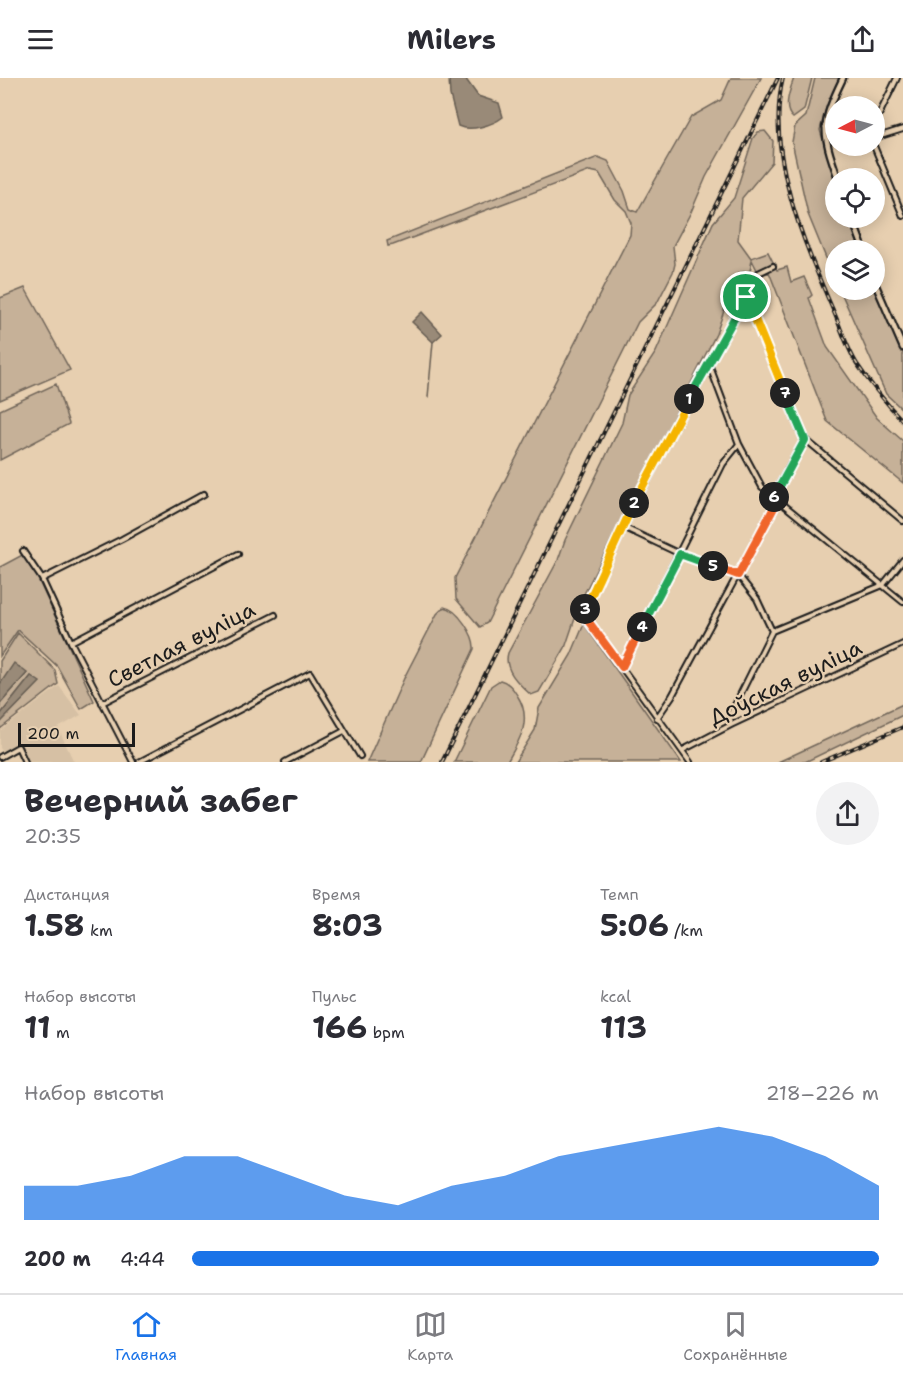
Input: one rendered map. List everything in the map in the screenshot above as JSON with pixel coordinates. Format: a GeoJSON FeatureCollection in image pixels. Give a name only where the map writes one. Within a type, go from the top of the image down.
{"type":"FeatureCollection","features":[{"type":"Feature","properties":{"kind":"street"},"geometry":{"type":"LineString","coordinates":[[835,168],[826,143],[824,126],[843,78]]}},
{"type":"Feature","properties":{"kind":"street"},"geometry":{"type":"LineString","coordinates":[[885,103],[897,78]]}},
{"type":"Feature","properties":{"kind":"street"},"geometry":{"type":"LineString","coordinates":[[885,135],[903,129]]}},
{"type":"Feature","properties":{"kind":"street"},"geometry":{"type":"LineString","coordinates":[[878,156],[903,216]]}},
{"type":"Feature","properties":{"kind":"street"},"geometry":{"type":"LineString","coordinates":[[773,266],[746,279],[744,285],[746,297],[805,440],[903,521]]}},
{"type":"Feature","properties":{"kind":"street"},"geometry":{"type":"LineString","coordinates":[[690,762],[583,614],[622,527],[746,297]]}},
{"type":"Feature","properties":{"kind":"street"},"geometry":{"type":"LineString","coordinates":[[882,300],[903,348]]}},
{"type":"Feature","properties":{"kind":"street"},"geometry":{"type":"LineString","coordinates":[[709,363],[739,444],[762,487],[903,602]]}},
{"type":"Feature","properties":{"kind":"street"},"geometry":{"type":"LineString","coordinates":[[773,496],[805,440]]}},
{"type":"Feature","properties":{"kind":"street"},"geometry":{"type":"LineString","coordinates":[[622,667],[723,464],[739,444]]}},
{"type":"Feature","properties":{"kind":"street"},"geometry":{"type":"LineString","coordinates":[[42,579],[204,494]]}},
{"type":"Feature","properties":{"kind":"street"},"geometry":{"type":"LineString","coordinates":[[657,717],[672,696],[778,500]]}},
{"type":"Feature","properties":{"kind":"street"},"geometry":{"type":"LineString","coordinates":[[622,527],[680,554],[738,575],[757,599],[772,631]]}},
{"type":"Feature","properties":{"kind":"street"},"geometry":{"type":"LineString","coordinates":[[23,551],[42,579],[71,642],[133,762]]}},
{"type":"Feature","properties":{"kind":"street"},"geometry":{"type":"LineString","coordinates":[[71,642],[238,554]]}},
{"type":"Feature","properties":{"kind":"street"},"geometry":{"type":"LineString","coordinates":[[731,725],[730,715],[772,631],[883,585],[903,560]]}},
{"type":"Feature","properties":{"kind":"street","name":"Светлая вуліца"},"geometry":{"type":"LineString","coordinates":[[102,703],[275,615]]}},
{"type":"Feature","properties":{"kind":"street","name":"Доўская вуліца"},"geometry":{"type":"LineString","coordinates":[[683,750],[903,644]]}},
{"type":"Feature","properties":{"kind":"street"},"geometry":{"type":"LineString","coordinates":[[139,762],[310,673],[360,756]]}},
{"type":"Feature","properties":{"kind":"street"},"geometry":{"type":"LineString","coordinates":[[286,762],[344,731]]}},
{"type":"Feature","properties":{"kind":"street"},"geometry":{"type":"LineString","coordinates":[[0,757],[18,747],[25,762]]}},
{"type":"Feature","properties":{"kind":"shaded area"},"geometry":{"type":"Polygon","coordinates":[[[465,78],[478,96],[499,103],[503,117],[481,127],[458,126],[450,95],[449,79],[465,78]]]}},
{"type":"Feature","properties":{"kind":"shaded area"},"geometry":{"type":"Polygon","coordinates":[[[731,78],[761,78],[706,177],[673,246],[675,264],[673,272],[657,303],[638,322],[487,623],[480,627],[456,599],[455,578],[630,235],[631,223],[626,211],[615,200],[599,173],[590,171],[393,245],[388,246],[387,241],[598,157],[608,161],[624,191],[630,209],[637,212],[691,117],[721,100],[731,78]]]}},
{"type":"Feature","properties":{"kind":"shaded area"},"geometry":{"type":"Polygon","coordinates":[[[794,78],[812,78],[804,110],[793,118],[787,105],[794,78]]]}},
{"type":"Feature","properties":{"kind":"shaded area"},"geometry":{"type":"Polygon","coordinates":[[[815,78],[840,78],[831,96],[825,96],[825,112],[820,130],[825,156],[828,156],[831,168],[825,168],[825,228],[853,228],[857,240],[825,240],[825,256],[808,214],[792,142],[795,126],[806,116],[815,78]]]}},
{"type":"Feature","properties":{"kind":"shaded area"},"geometry":{"type":"Polygon","coordinates":[[[765,131],[773,141],[772,162],[742,198],[738,240],[751,258],[768,252],[777,270],[787,267],[791,282],[804,277],[812,295],[809,298],[827,347],[877,418],[903,441],[903,483],[827,421],[769,272],[760,276],[752,260],[750,271],[739,273],[735,279],[716,334],[582,598],[565,648],[539,692],[531,695],[510,671],[508,653],[558,560],[565,540],[622,423],[628,395],[656,352],[713,223],[734,198],[753,138],[758,132],[765,131]]]}},
{"type":"Feature","properties":{"kind":"shaded area"},"geometry":{"type":"Polygon","coordinates":[[[25,288],[70,370],[0,400],[0,298],[25,288]]]}},
{"type":"Feature","properties":{"kind":"shaded area"},"geometry":{"type":"Polygon","coordinates":[[[844,300],[880,300],[903,354],[903,410],[886,394],[844,300]]]}},
{"type":"Feature","properties":{"kind":"shaded area"},"geometry":{"type":"Polygon","coordinates":[[[422,312],[442,334],[433,342],[412,322],[422,312]]]}},
{"type":"Feature","properties":{"kind":"shaded area"},"geometry":{"type":"Polygon","coordinates":[[[56,384],[69,424],[0,460],[0,410],[56,384]]]}},
{"type":"Feature","properties":{"kind":"shaded area"},"geometry":{"type":"Polygon","coordinates":[[[26,553],[94,701],[81,709],[57,666],[18,630],[0,656],[0,567],[26,553]]]}},
{"type":"Feature","properties":{"kind":"shaded area"},"geometry":{"type":"Polygon","coordinates":[[[444,607],[455,613],[465,624],[472,637],[474,649],[421,762],[367,762],[405,676],[437,614],[444,607]]]}},
{"type":"Feature","properties":{"kind":"shaded area"},"geometry":{"type":"Polygon","coordinates":[[[584,624],[681,762],[515,762],[535,730],[539,708],[571,655],[584,624]]]}},
{"type":"Feature","properties":{"kind":"shaded area"},"geometry":{"type":"Polygon","coordinates":[[[18,633],[55,670],[58,684],[0,729],[0,723],[39,682],[31,676],[0,715],[0,704],[27,673],[0,684],[0,661],[18,633]]]}},
{"type":"Feature","properties":{"kind":"shaded area"},"geometry":{"type":"Polygon","coordinates":[[[14,663],[27,673],[0,704],[0,684],[14,663]]]}},
{"type":"Feature","properties":{"kind":"shaded area"},"geometry":{"type":"Polygon","coordinates":[[[31,676],[40,682],[0,723],[0,715],[31,676]]]}},
{"type":"Feature","properties":{"kind":"shaded area"},"geometry":{"type":"Polygon","coordinates":[[[500,680],[514,690],[524,712],[523,729],[512,754],[507,762],[454,762],[491,686],[500,680]]]}},
{"type":"Feature","properties":{"kind":"shaded area"},"geometry":{"type":"Polygon","coordinates":[[[59,686],[81,715],[58,728],[74,762],[27,762],[19,745],[4,753],[0,748],[0,731],[59,686]]]}},
{"type":"Feature","properties":{"kind":"shaded area"},"geometry":{"type":"Polygon","coordinates":[[[903,704],[903,715],[805,762],[778,762],[903,704]]]}},
{"type":"Feature","properties":{"kind":"waterway"},"geometry":{"type":"LineString","coordinates":[[428,397],[433,342]]}},
{"type":"Feature","properties":{"kind":"railway"},"geometry":{"type":"LineString","coordinates":[[442,762],[778,78]]}},
{"type":"Feature","properties":{"kind":"railway"},"geometry":{"type":"LineString","coordinates":[[783,78],[779,107],[779,136],[783,167],[790,197],[810,256],[853,358],[873,387],[903,421]]}},
{"type":"Feature","properties":{"kind":"railway"},"geometry":{"type":"LineString","coordinates":[[821,762],[903,727]]}},
{"type":"Feature","properties":{"kind":"route"},"geometry":{"type":"LineString","coordinates":[[746,297],[805,440],[773,496],[778,500],[738,575],[680,554],[622,667],[583,614],[622,527],[669,434],[746,297]]}}]}
